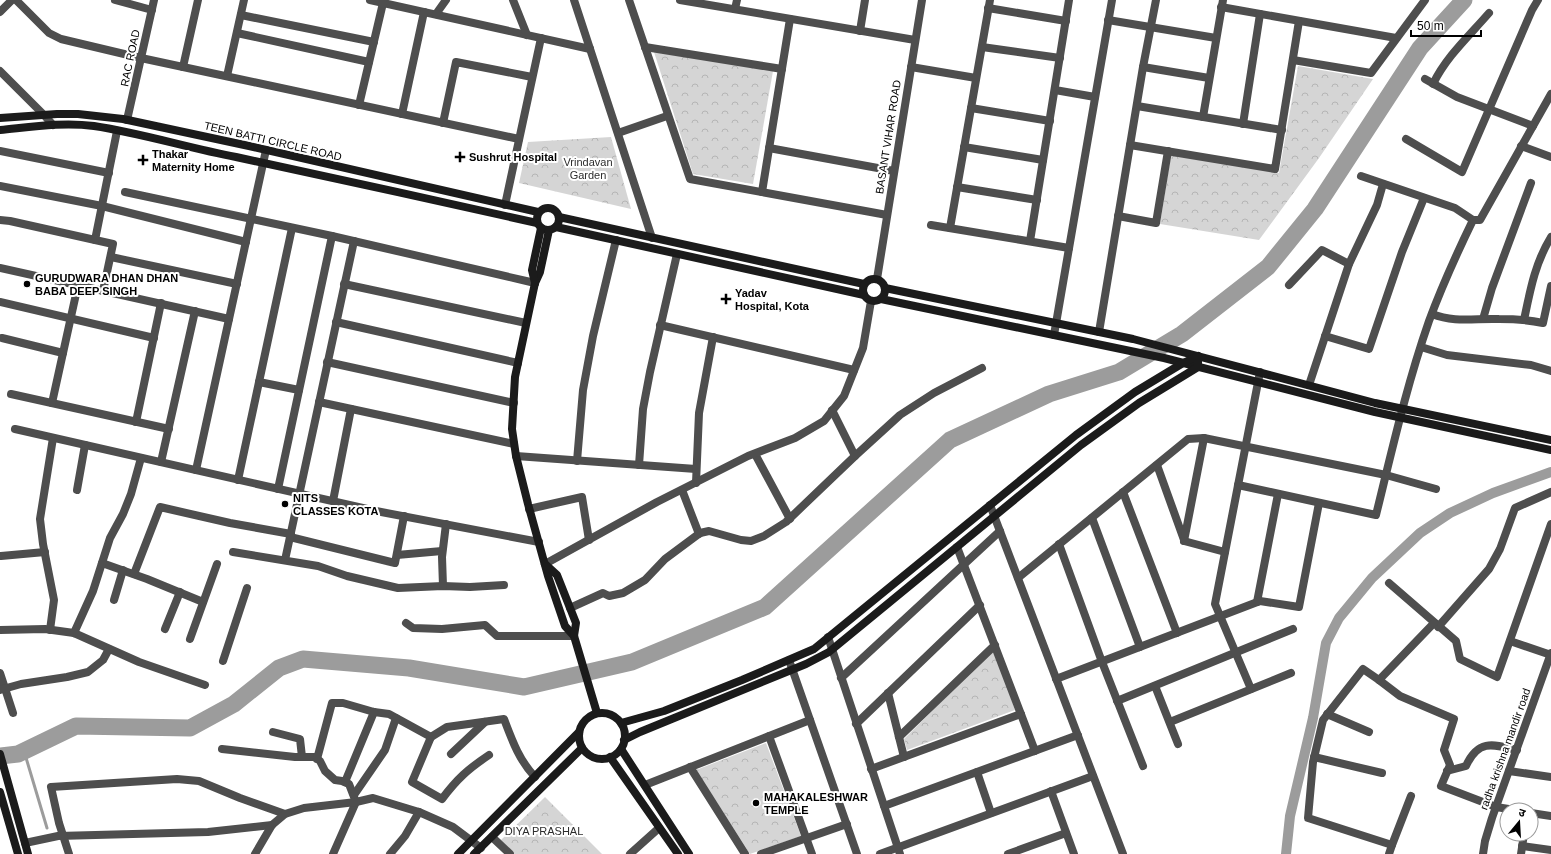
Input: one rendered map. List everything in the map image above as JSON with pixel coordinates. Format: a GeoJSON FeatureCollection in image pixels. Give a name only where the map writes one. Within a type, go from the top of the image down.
{"type":"FeatureCollection","features":[{"type":"Feature","properties":{"kind":"street"},"geometry":{"type":"LineString","coordinates":[[0,12],[12,0]]}},
{"type":"Feature","properties":{"kind":"street"},"geometry":{"type":"LineString","coordinates":[[16,0],[49,33],[61,39],[141,58],[519,139]]}},
{"type":"Feature","properties":{"kind":"street"},"geometry":{"type":"LineString","coordinates":[[115,0],[152,10]]}},
{"type":"Feature","properties":{"kind":"street","name":"RAC ROAD"},"geometry":{"type":"LineString","coordinates":[[127,120],[154,0]]}},
{"type":"Feature","properties":{"kind":"street"},"geometry":{"type":"LineString","coordinates":[[183,67],[198,0]]}},
{"type":"Feature","properties":{"kind":"street"},"geometry":{"type":"LineString","coordinates":[[228,76],[244,0]]}},
{"type":"Feature","properties":{"kind":"street"},"geometry":{"type":"LineString","coordinates":[[370,0],[590,49]]}},
{"type":"Feature","properties":{"kind":"street"},"geometry":{"type":"LineString","coordinates":[[436,14],[446,0]]}},
{"type":"Feature","properties":{"kind":"street"},"geometry":{"type":"LineString","coordinates":[[513,0],[527,35]]}},
{"type":"Feature","properties":{"kind":"street"},"geometry":{"type":"LineString","coordinates":[[574,0],[652,238]]}},
{"type":"Feature","properties":{"kind":"street"},"geometry":{"type":"LineString","coordinates":[[629,0],[690,179],[887,215]]}},
{"type":"Feature","properties":{"kind":"street"},"geometry":{"type":"LineString","coordinates":[[680,0],[916,40]]}},
{"type":"Feature","properties":{"kind":"street"},"geometry":{"type":"LineString","coordinates":[[735,9],[737,0]]}},
{"type":"Feature","properties":{"kind":"street"},"geometry":{"type":"LineString","coordinates":[[860,31],[865,0]]}},
{"type":"Feature","properties":{"kind":"street","name":"BASANT VIHAR ROAD"},"geometry":{"type":"LineString","coordinates":[[877,279],[922,0]]}},
{"type":"Feature","properties":{"kind":"street"},"geometry":{"type":"LineString","coordinates":[[1030,242],[1069,0]]}},
{"type":"Feature","properties":{"kind":"street"},"geometry":{"type":"LineString","coordinates":[[1054,335],[1112,0]]}},
{"type":"Feature","properties":{"kind":"street"},"geometry":{"type":"LineString","coordinates":[[1099,332],[1143,68],[1156,0]]}},
{"type":"Feature","properties":{"kind":"street"},"geometry":{"type":"LineString","coordinates":[[1293,60],[1371,74],[1425,0]]}},
{"type":"Feature","properties":{"kind":"street"},"geometry":{"type":"LineString","coordinates":[[1406,139],[1462,172],[1488,109],[1532,10],[1538,0]]}},
{"type":"Feature","properties":{"kind":"street"},"geometry":{"type":"LineString","coordinates":[[359,105],[383,3]]}},
{"type":"Feature","properties":{"kind":"street"},"geometry":{"type":"LineString","coordinates":[[950,228],[989,4],[1066,21]]}},
{"type":"Feature","properties":{"kind":"street"},"geometry":{"type":"LineString","coordinates":[[1203,117],[1222,4],[1260,14],[1396,38]]}},
{"type":"Feature","properties":{"kind":"street"},"geometry":{"type":"LineString","coordinates":[[402,114],[424,12]]}},
{"type":"Feature","properties":{"kind":"street"},"geometry":{"type":"LineString","coordinates":[[1433,84],[1440,70],[1448,59],[1489,13]]}},
{"type":"Feature","properties":{"kind":"street"},"geometry":{"type":"LineString","coordinates":[[1242,124],[1260,14]]}},
{"type":"Feature","properties":{"kind":"street"},"geometry":{"type":"LineString","coordinates":[[240,15],[374,42]]}},
{"type":"Feature","properties":{"kind":"street"},"geometry":{"type":"LineString","coordinates":[[762,192],[790,19]]}},
{"type":"Feature","properties":{"kind":"street"},"geometry":{"type":"LineString","coordinates":[[1108,20],[1216,38]]}},
{"type":"Feature","properties":{"kind":"street"},"geometry":{"type":"LineString","coordinates":[[1130,145],[1275,169],[1299,21]]}},
{"type":"Feature","properties":{"kind":"street"},"geometry":{"type":"LineString","coordinates":[[237,33],[369,62]]}},
{"type":"Feature","properties":{"kind":"street"},"geometry":{"type":"LineString","coordinates":[[505,205],[541,38]]}},
{"type":"Feature","properties":{"kind":"street"},"geometry":{"type":"LineString","coordinates":[[982,47],[1060,58]]}},
{"type":"Feature","properties":{"kind":"street"},"geometry":{"type":"LineString","coordinates":[[645,48],[782,68]]}},
{"type":"Feature","properties":{"kind":"street"},"geometry":{"type":"LineString","coordinates":[[443,123],[456,62],[532,77]]}},
{"type":"Feature","properties":{"kind":"street"},"geometry":{"type":"LineString","coordinates":[[911,67],[976,78]]}},
{"type":"Feature","properties":{"kind":"street"},"geometry":{"type":"LineString","coordinates":[[1143,68],[1209,78]]}},
{"type":"Feature","properties":{"kind":"street"},"geometry":{"type":"LineString","coordinates":[[0,71],[52,125]]}},
{"type":"Feature","properties":{"kind":"street"},"geometry":{"type":"LineString","coordinates":[[1425,79],[1457,97],[1533,126]]}},
{"type":"Feature","properties":{"kind":"street"},"geometry":{"type":"LineString","coordinates":[[1055,90],[1095,97]]}},
{"type":"Feature","properties":{"kind":"street"},"geometry":{"type":"LineString","coordinates":[[1361,176],[1455,208],[1473,220],[1480,220],[1551,94]]}},
{"type":"Feature","properties":{"kind":"street"},"geometry":{"type":"LineString","coordinates":[[1137,106],[1282,130]]}},
{"type":"Feature","properties":{"kind":"street"},"geometry":{"type":"LineString","coordinates":[[971,108],[1050,121]]}},
{"type":"Feature","properties":{"kind":"street","name":"TEEN BATTI CIRCLE ROAD"},"geometry":{"type":"LineString","coordinates":[[0,118],[78,114],[127,120],[538,212]]}},
{"type":"Feature","properties":{"kind":"street"},"geometry":{"type":"LineString","coordinates":[[618,133],[668,116]]}},
{"type":"Feature","properties":{"kind":"street"},"geometry":{"type":"LineString","coordinates":[[0,130],[52,125],[93,126],[118,131],[552,229],[616,240],[864,295],[871,301],[881,299],[1121,348],[1400,418],[1551,450]]}},
{"type":"Feature","properties":{"kind":"street"},"geometry":{"type":"LineString","coordinates":[[95,240],[118,131]]}},
{"type":"Feature","properties":{"kind":"street"},"geometry":{"type":"LineString","coordinates":[[1521,146],[1551,157]]}},
{"type":"Feature","properties":{"kind":"street"},"geometry":{"type":"LineString","coordinates":[[964,147],[1043,160]]}},
{"type":"Feature","properties":{"kind":"street"},"geometry":{"type":"LineString","coordinates":[[769,148],[894,171]]}},
{"type":"Feature","properties":{"kind":"street"},"geometry":{"type":"LineString","coordinates":[[196,470],[266,150]]}},
{"type":"Feature","properties":{"kind":"street"},"geometry":{"type":"LineString","coordinates":[[0,151],[109,174]]}},
{"type":"Feature","properties":{"kind":"street"},"geometry":{"type":"LineString","coordinates":[[1118,216],[1156,222],[1168,151]]}},
{"type":"Feature","properties":{"kind":"street"},"geometry":{"type":"LineString","coordinates":[[1483,319],[1492,288],[1531,183]]}},
{"type":"Feature","properties":{"kind":"street"},"geometry":{"type":"LineString","coordinates":[[1309,386],[1349,264],[1377,205],[1382,184]]}},
{"type":"Feature","properties":{"kind":"street"},"geometry":{"type":"LineString","coordinates":[[0,186],[102,206],[246,242]]}},
{"type":"Feature","properties":{"kind":"street"},"geometry":{"type":"LineString","coordinates":[[957,187],[1037,200]]}},
{"type":"Feature","properties":{"kind":"street"},"geometry":{"type":"LineString","coordinates":[[125,192],[332,236],[535,282]]}},
{"type":"Feature","properties":{"kind":"street"},"geometry":{"type":"LineString","coordinates":[[1325,336],[1369,348],[1402,252],[1424,198]]}},
{"type":"Feature","properties":{"kind":"street"},"geometry":{"type":"LineString","coordinates":[[535,282],[532,270],[539,225],[536,219],[538,212],[542,209],[551,207],[557,212],[559,221],[552,229],[540,272],[535,282],[515,377],[512,429],[516,456],[545,564],[565,626],[574,636],[597,713]]}},
{"type":"Feature","properties":{"kind":"street"},"geometry":{"type":"LineString","coordinates":[[559,217],[864,284]]}},
{"type":"Feature","properties":{"kind":"street"},"geometry":{"type":"LineString","coordinates":[[0,220],[113,244],[103,291]]}},
{"type":"Feature","properties":{"kind":"street"},"geometry":{"type":"LineString","coordinates":[[1238,485],[1376,515],[1400,418],[1421,347],[1448,271],[1473,220]]}},
{"type":"Feature","properties":{"kind":"street"},"geometry":{"type":"LineString","coordinates":[[931,225],[1069,248]]}},
{"type":"Feature","properties":{"kind":"street"},"geometry":{"type":"LineString","coordinates":[[238,480],[292,228]]}},
{"type":"Feature","properties":{"kind":"street"},"geometry":{"type":"LineString","coordinates":[[278,488],[332,236]]}},
{"type":"Feature","properties":{"kind":"street"},"geometry":{"type":"LineString","coordinates":[[1524,320],[1535,269],[1543,250],[1551,237]]}},
{"type":"Feature","properties":{"kind":"street"},"geometry":{"type":"LineString","coordinates":[[577,461],[583,390],[593,336],[616,240]]}},
{"type":"Feature","properties":{"kind":"street"},"geometry":{"type":"LineString","coordinates":[[285,560],[354,241]]}},
{"type":"Feature","properties":{"kind":"street"},"geometry":{"type":"LineString","coordinates":[[1289,285],[1322,250],[1349,264]]}},
{"type":"Feature","properties":{"kind":"street"},"geometry":{"type":"LineString","coordinates":[[639,465],[643,409],[660,324],[677,254]]}},
{"type":"Feature","properties":{"kind":"street"},"geometry":{"type":"LineString","coordinates":[[111,257],[237,284]]}},
{"type":"Feature","properties":{"kind":"street"},"geometry":{"type":"LineString","coordinates":[[0,268],[229,319]]}},
{"type":"Feature","properties":{"kind":"street"},"geometry":{"type":"LineString","coordinates":[[864,295],[862,290],[864,284],[868,280],[877,279],[884,283],[885,292],[881,299]]}},
{"type":"Feature","properties":{"kind":"street"},"geometry":{"type":"LineString","coordinates":[[344,284],[526,323]]}},
{"type":"Feature","properties":{"kind":"street"},"geometry":{"type":"LineString","coordinates":[[52,403],[78,285]]}},
{"type":"Feature","properties":{"kind":"street"},"geometry":{"type":"LineString","coordinates":[[1432,314],[1452,320],[1524,320],[1543,323],[1546,301],[1551,286]]}},
{"type":"Feature","properties":{"kind":"street"},"geometry":{"type":"LineString","coordinates":[[885,288],[1099,332],[1180,351],[1309,386],[1403,409],[1551,440]]}},
{"type":"Feature","properties":{"kind":"street"},"geometry":{"type":"LineString","coordinates":[[545,564],[682,490],[755,454],[795,438],[824,420],[844,396],[863,348],[871,301]]}},
{"type":"Feature","properties":{"kind":"street"},"geometry":{"type":"LineString","coordinates":[[0,302],[154,338]]}},
{"type":"Feature","properties":{"kind":"street"},"geometry":{"type":"LineString","coordinates":[[136,422],[161,304]]}},
{"type":"Feature","properties":{"kind":"street"},"geometry":{"type":"LineString","coordinates":[[161,462],[194,311]]}},
{"type":"Feature","properties":{"kind":"street"},"geometry":{"type":"LineString","coordinates":[[336,322],[518,363]]}},
{"type":"Feature","properties":{"kind":"street"},"geometry":{"type":"LineString","coordinates":[[660,324],[854,370]]}},
{"type":"Feature","properties":{"kind":"street"},"geometry":{"type":"LineString","coordinates":[[696,483],[699,413],[713,336]]}},
{"type":"Feature","properties":{"kind":"street"},"geometry":{"type":"LineString","coordinates":[[2,338],[63,353]]}},
{"type":"Feature","properties":{"kind":"street"},"geometry":{"type":"LineString","coordinates":[[1421,347],[1447,355],[1531,365],[1551,371]]}},
{"type":"Feature","properties":{"kind":"street"},"geometry":{"type":"LineString","coordinates":[[621,723],[664,711],[814,649],[1076,434],[1135,392],[1183,363],[1198,356]]}},
{"type":"Feature","properties":{"kind":"street"},"geometry":{"type":"LineString","coordinates":[[1198,356],[1198,367]]}},
{"type":"Feature","properties":{"kind":"street"},"geometry":{"type":"LineString","coordinates":[[328,362],[514,403]]}},
{"type":"Feature","properties":{"kind":"street"},"geometry":{"type":"LineString","coordinates":[[624,740],[640,732],[806,664],[832,649],[1081,445],[1139,403],[1198,367]]}},
{"type":"Feature","properties":{"kind":"street"},"geometry":{"type":"LineString","coordinates":[[570,608],[603,593],[609,596],[623,594],[645,580],[665,559],[699,534],[709,531],[741,540],[751,541],[764,536],[790,519],[900,415],[934,393],[982,368]]}},
{"type":"Feature","properties":{"kind":"street"},"geometry":{"type":"LineString","coordinates":[[1251,689],[1215,604],[1260,372]]}},
{"type":"Feature","properties":{"kind":"street"},"geometry":{"type":"LineString","coordinates":[[259,382],[299,390]]}},
{"type":"Feature","properties":{"kind":"street"},"geometry":{"type":"LineString","coordinates":[[11,394],[169,429]]}},
{"type":"Feature","properties":{"kind":"street"},"geometry":{"type":"LineString","coordinates":[[319,402],[514,444]]}},
{"type":"Feature","properties":{"kind":"street"},"geometry":{"type":"LineString","coordinates":[[333,501],[351,409]]}},
{"type":"Feature","properties":{"kind":"street"},"geometry":{"type":"LineString","coordinates":[[832,410],[855,456]]}},
{"type":"Feature","properties":{"kind":"street"},"geometry":{"type":"LineString","coordinates":[[15,429],[333,501],[539,542]]}},
{"type":"Feature","properties":{"kind":"street"},"geometry":{"type":"LineString","coordinates":[[50,630],[54,600],[44,552],[40,519],[53,438]]}},
{"type":"Feature","properties":{"kind":"street"},"geometry":{"type":"LineString","coordinates":[[1184,541],[1204,438]]}},
{"type":"Feature","properties":{"kind":"street"},"geometry":{"type":"LineString","coordinates":[[1018,578],[1188,440],[1204,438],[1386,475],[1436,489]]}},
{"type":"Feature","properties":{"kind":"street"},"geometry":{"type":"LineString","coordinates":[[77,490],[85,445]]}},
{"type":"Feature","properties":{"kind":"street"},"geometry":{"type":"LineString","coordinates":[[755,454],[790,519]]}},
{"type":"Feature","properties":{"kind":"street"},"geometry":{"type":"LineString","coordinates":[[516,456],[696,469]]}},
{"type":"Feature","properties":{"kind":"street"},"geometry":{"type":"LineString","coordinates":[[74,633],[93,591],[110,538],[123,514],[131,494],[141,458]]}},
{"type":"Feature","properties":{"kind":"street"},"geometry":{"type":"LineString","coordinates":[[1157,465],[1184,541]]}},
{"type":"Feature","properties":{"kind":"street"},"geometry":{"type":"LineString","coordinates":[[682,490],[699,534]]}},
{"type":"Feature","properties":{"kind":"street"},"geometry":{"type":"LineString","coordinates":[[1123,492],[1177,633]]}},
{"type":"Feature","properties":{"kind":"street"},"geometry":{"type":"LineString","coordinates":[[1380,680],[1436,625],[1489,569],[1500,549],[1515,508],[1551,492]]}},
{"type":"Feature","properties":{"kind":"street"},"geometry":{"type":"LineString","coordinates":[[1257,602],[1278,494]]}},
{"type":"Feature","properties":{"kind":"street"},"geometry":{"type":"LineString","coordinates":[[529,509],[582,497],[589,540]]}},
{"type":"Feature","properties":{"kind":"street"},"geometry":{"type":"LineString","coordinates":[[1056,679],[1260,601],[1299,607],[1319,503]]}},
{"type":"Feature","properties":{"kind":"street"},"geometry":{"type":"LineString","coordinates":[[990,504],[1123,854]]}},
{"type":"Feature","properties":{"kind":"street"},"geometry":{"type":"LineString","coordinates":[[134,574],[160,507],[290,535],[395,563],[404,516]]}},
{"type":"Feature","properties":{"kind":"street"},"geometry":{"type":"LineString","coordinates":[[1092,518],[1140,647]]}},
{"type":"Feature","properties":{"kind":"street"},"geometry":{"type":"LineString","coordinates":[[443,586],[442,551],[446,524]]}},
{"type":"Feature","properties":{"kind":"street"},"geometry":{"type":"LineString","coordinates":[[1389,582],[1436,625],[1456,641],[1460,659],[1497,677],[1551,524]]}},
{"type":"Feature","properties":{"kind":"street"},"geometry":{"type":"LineString","coordinates":[[842,678],[1000,531]]}},
{"type":"Feature","properties":{"kind":"street"},"geometry":{"type":"LineString","coordinates":[[1184,541],[1225,552]]}},
{"type":"Feature","properties":{"kind":"street"},"geometry":{"type":"LineString","coordinates":[[1059,544],[1117,702],[1143,766]]}},
{"type":"Feature","properties":{"kind":"street"},"geometry":{"type":"LineString","coordinates":[[957,547],[1035,751]]}},
{"type":"Feature","properties":{"kind":"street"},"geometry":{"type":"LineString","coordinates":[[397,556],[442,551]]}},
{"type":"Feature","properties":{"kind":"street"},"geometry":{"type":"LineString","coordinates":[[1,556],[44,552]]}},
{"type":"Feature","properties":{"kind":"street"},"geometry":{"type":"LineString","coordinates":[[233,552],[318,566],[347,576],[398,588],[504,585]]}},
{"type":"Feature","properties":{"kind":"street"},"geometry":{"type":"LineString","coordinates":[[102,563],[134,574],[203,602]]}},
{"type":"Feature","properties":{"kind":"street"},"geometry":{"type":"LineString","coordinates":[[190,640],[217,564]]}},
{"type":"Feature","properties":{"kind":"street"},"geometry":{"type":"LineString","coordinates":[[545,564],[557,575],[576,623],[574,636]]}},
{"type":"Feature","properties":{"kind":"street"},"geometry":{"type":"LineString","coordinates":[[114,600],[122,570]]}},
{"type":"Feature","properties":{"kind":"street"},"geometry":{"type":"LineString","coordinates":[[223,661],[246,588]]}},
{"type":"Feature","properties":{"kind":"street"},"geometry":{"type":"LineString","coordinates":[[165,629],[180,592]]}},
{"type":"Feature","properties":{"kind":"street"},"geometry":{"type":"LineString","coordinates":[[856,724],[980,605]]}},
{"type":"Feature","properties":{"kind":"street"},"geometry":{"type":"LineString","coordinates":[[406,623],[413,628],[442,629],[485,625],[497,636],[574,636]]}},
{"type":"Feature","properties":{"kind":"street"},"geometry":{"type":"LineString","coordinates":[[1117,702],[1293,629]]}},
{"type":"Feature","properties":{"kind":"street"},"geometry":{"type":"LineString","coordinates":[[0,630],[50,630],[74,633],[139,662],[205,685]]}},
{"type":"Feature","properties":{"kind":"street"},"geometry":{"type":"LineString","coordinates":[[828,637],[898,851]]}},
{"type":"Feature","properties":{"kind":"street"},"geometry":{"type":"LineString","coordinates":[[1510,641],[1551,654]]}},
{"type":"Feature","properties":{"kind":"street"},"geometry":{"type":"LineString","coordinates":[[899,737],[995,645]]}},
{"type":"Feature","properties":{"kind":"street"},"geometry":{"type":"LineString","coordinates":[[3,689],[21,684],[67,677],[88,672],[103,660],[109,649]]}},
{"type":"Feature","properties":{"kind":"street","name":"radha krishna mandir road"},"geometry":{"type":"LineString","coordinates":[[1483,854],[1485,841],[1496,807],[1551,654]]}},
{"type":"Feature","properties":{"kind":"street"},"geometry":{"type":"LineString","coordinates":[[789,660],[857,854]]}},
{"type":"Feature","properties":{"kind":"street"},"geometry":{"type":"LineString","coordinates":[[1392,845],[1308,818],[1314,758],[1323,720],[1363,669],[1400,696],[1454,719],[1444,750],[1450,765],[1441,786],[1499,807]]}},
{"type":"Feature","properties":{"kind":"street"},"geometry":{"type":"LineString","coordinates":[[0,673],[3,689],[13,713]]}},
{"type":"Feature","properties":{"kind":"street"},"geometry":{"type":"LineString","coordinates":[[1170,722],[1291,673]]}},
{"type":"Feature","properties":{"kind":"street"},"geometry":{"type":"LineString","coordinates":[[1155,686],[1178,744]]}},
{"type":"Feature","properties":{"kind":"street"},"geometry":{"type":"LineString","coordinates":[[888,693],[904,757]]}},
{"type":"Feature","properties":{"kind":"street"},"geometry":{"type":"LineString","coordinates":[[317,759],[332,702],[343,703],[374,712],[389,714],[431,737]]}},
{"type":"Feature","properties":{"kind":"street"},"geometry":{"type":"LineString","coordinates":[[345,782],[374,712]]}},
{"type":"Feature","properties":{"kind":"street"},"geometry":{"type":"LineString","coordinates":[[458,854],[579,732],[583,723],[589,716],[597,713],[606,713],[615,717],[621,723],[624,731],[624,740],[621,748],[614,755],[610,757],[597,758],[589,755],[582,748],[579,740],[579,732]]}},
{"type":"Feature","properties":{"kind":"street"},"geometry":{"type":"LineString","coordinates":[[871,769],[1021,714]]}},
{"type":"Feature","properties":{"kind":"street"},"geometry":{"type":"LineString","coordinates":[[1327,714],[1369,732]]}},
{"type":"Feature","properties":{"kind":"street"},"geometry":{"type":"LineString","coordinates":[[333,854],[355,799],[385,750],[396,718]]}},
{"type":"Feature","properties":{"kind":"street"},"geometry":{"type":"LineString","coordinates":[[489,755],[471,767],[455,781],[442,799],[412,782],[431,737],[447,727],[504,719],[516,749],[528,769],[535,777]]}},
{"type":"Feature","properties":{"kind":"street"},"geometry":{"type":"LineString","coordinates":[[644,785],[810,720]]}},
{"type":"Feature","properties":{"kind":"street"},"geometry":{"type":"LineString","coordinates":[[451,754],[485,722]]}},
{"type":"Feature","properties":{"kind":"street"},"geometry":{"type":"LineString","coordinates":[[273,732],[300,739],[302,757]]}},
{"type":"Feature","properties":{"kind":"street"},"geometry":{"type":"LineString","coordinates":[[884,806],[1078,735]]}},
{"type":"Feature","properties":{"kind":"street"},"geometry":{"type":"LineString","coordinates":[[769,736],[812,854]]}},
{"type":"Feature","properties":{"kind":"street"},"geometry":{"type":"LineString","coordinates":[[1447,771],[1466,766],[1477,751],[1488,744],[1516,750]]}},
{"type":"Feature","properties":{"kind":"street"},"geometry":{"type":"LineString","coordinates":[[474,854],[582,748]]}},
{"type":"Feature","properties":{"kind":"street"},"geometry":{"type":"LineString","coordinates":[[621,748],[689,854]]}},
{"type":"Feature","properties":{"kind":"street"},"geometry":{"type":"LineString","coordinates":[[222,749],[315,757],[320,761],[325,771],[335,780],[349,784],[355,799]]}},
{"type":"Feature","properties":{"kind":"street"},"geometry":{"type":"LineString","coordinates":[[0,754],[28,854]]}},
{"type":"Feature","properties":{"kind":"street"},"geometry":{"type":"LineString","coordinates":[[610,757],[678,854]]}},
{"type":"Feature","properties":{"kind":"street"},"geometry":{"type":"LineString","coordinates":[[1314,758],[1382,773]]}},
{"type":"Feature","properties":{"kind":"street"},"geometry":{"type":"LineString","coordinates":[[690,767],[744,854]]}},
{"type":"Feature","properties":{"kind":"street"},"geometry":{"type":"LineString","coordinates":[[1509,771],[1551,778]]}},
{"type":"Feature","properties":{"kind":"street"},"geometry":{"type":"LineString","coordinates":[[977,772],[991,813]]}},
{"type":"Feature","properties":{"kind":"street"},"geometry":{"type":"LineString","coordinates":[[880,854],[898,851],[991,813],[1093,776]]}},
{"type":"Feature","properties":{"kind":"street"},"geometry":{"type":"LineString","coordinates":[[69,854],[59,823],[51,787],[177,780],[199,781],[285,814]]}},
{"type":"Feature","properties":{"kind":"street"},"geometry":{"type":"LineString","coordinates":[[1051,791],[1074,854]]}},
{"type":"Feature","properties":{"kind":"street"},"geometry":{"type":"LineString","coordinates":[[0,792],[18,854]]}},
{"type":"Feature","properties":{"kind":"street"},"geometry":{"type":"LineString","coordinates":[[1389,854],[1411,796]]}},
{"type":"Feature","properties":{"kind":"street"},"geometry":{"type":"LineString","coordinates":[[255,854],[272,825],[285,814],[304,808],[355,799],[372,798],[418,812],[453,826],[481,848]]}},
{"type":"Feature","properties":{"kind":"street"},"geometry":{"type":"LineString","coordinates":[[390,854],[404,836],[418,812]]}},
{"type":"Feature","properties":{"kind":"street"},"geometry":{"type":"LineString","coordinates":[[1539,814],[1551,816]]}},
{"type":"Feature","properties":{"kind":"street"},"geometry":{"type":"LineString","coordinates":[[761,854],[847,824]]}},
{"type":"Feature","properties":{"kind":"street"},"geometry":{"type":"LineString","coordinates":[[26,843],[58,836],[208,832],[272,825]]}},
{"type":"Feature","properties":{"kind":"street"},"geometry":{"type":"LineString","coordinates":[[630,854],[659,828]]}},
{"type":"Feature","properties":{"kind":"street"},"geometry":{"type":"LineString","coordinates":[[1008,854],[1029,850],[1066,832]]}},
{"type":"Feature","properties":{"kind":"street"},"geometry":{"type":"LineString","coordinates":[[492,837],[510,854]]}},
{"type":"Feature","properties":{"kind":"street"},"geometry":{"type":"LineString","coordinates":[[1522,850],[1551,850]]}},
{"type":"Feature","properties":{"kind":"green space"},"geometry":{"type":"Polygon","coordinates":[[[654,52],[773,71],[753,184],[693,174],[654,52]]]}},
{"type":"Feature","properties":{"kind":"green space"},"geometry":{"type":"Polygon","coordinates":[[[1298,66],[1373,79],[1319,158],[1259,240],[1160,224],[1171,155],[1279,173],[1298,66]]]}},
{"type":"Feature","properties":{"kind":"green space","name":"Vrindavan Garden"},"geometry":{"type":"Polygon","coordinates":[[[611,137],[631,209],[519,183],[528,142],[611,137]]]}},
{"type":"Feature","properties":{"kind":"green space"},"geometry":{"type":"Polygon","coordinates":[[[994,649],[1015,710],[907,750],[904,739],[994,649]]]}},
{"type":"Feature","properties":{"kind":"green space"},"geometry":{"type":"Polygon","coordinates":[[[766,743],[801,836],[750,854],[696,770],[766,743]]]}},
{"type":"Feature","properties":{"kind":"green space","name":"DIYA PRASHAL"},"geometry":{"type":"Polygon","coordinates":[[[545,797],[602,854],[515,854],[501,840],[545,797]]]}},
{"type":"Feature","properties":{"kind":"waterway"},"geometry":{"type":"LineString","coordinates":[[0,756],[18,754],[76,726],[190,728],[234,704],[279,668],[303,659],[409,668],[524,687],[632,662],[765,607],[950,440],[1049,394],[1119,372],[1182,334],[1268,267],[1315,209],[1420,48],[1464,0]]}},
{"type":"Feature","properties":{"kind":"waterway"},"geometry":{"type":"LineString","coordinates":[[1286,854],[1290,816],[1313,718],[1326,643],[1339,618],[1372,578],[1420,533],[1450,513],[1493,493],[1551,472]]}},
{"type":"Feature","properties":{"kind":"waterway"},"geometry":{"type":"LineString","coordinates":[[24,751],[47,828]]}},
{"type":"Feature","properties":{"kind":"place","name":"Sushrut Hospital"},"geometry":{"type":"Point","coordinates":[460,157]}},
{"type":"Feature","properties":{"kind":"place","name":"Thakar Maternity Home"},"geometry":{"type":"Point","coordinates":[143,160]}},
{"type":"Feature","properties":{"kind":"place","name":"GURUDWARA DHAN DHAN BABA DEEP SINGH"},"geometry":{"type":"Point","coordinates":[27,284]}},
{"type":"Feature","properties":{"kind":"place","name":"Yadav Hospital, Kota"},"geometry":{"type":"Point","coordinates":[726,299]}},
{"type":"Feature","properties":{"kind":"place","name":"NITS CLASSES KOTA"},"geometry":{"type":"Point","coordinates":[285,504]}},
{"type":"Feature","properties":{"kind":"place","name":"MAHAKALESHWAR TEMPLE"},"geometry":{"type":"Point","coordinates":[756,803]}}]}
